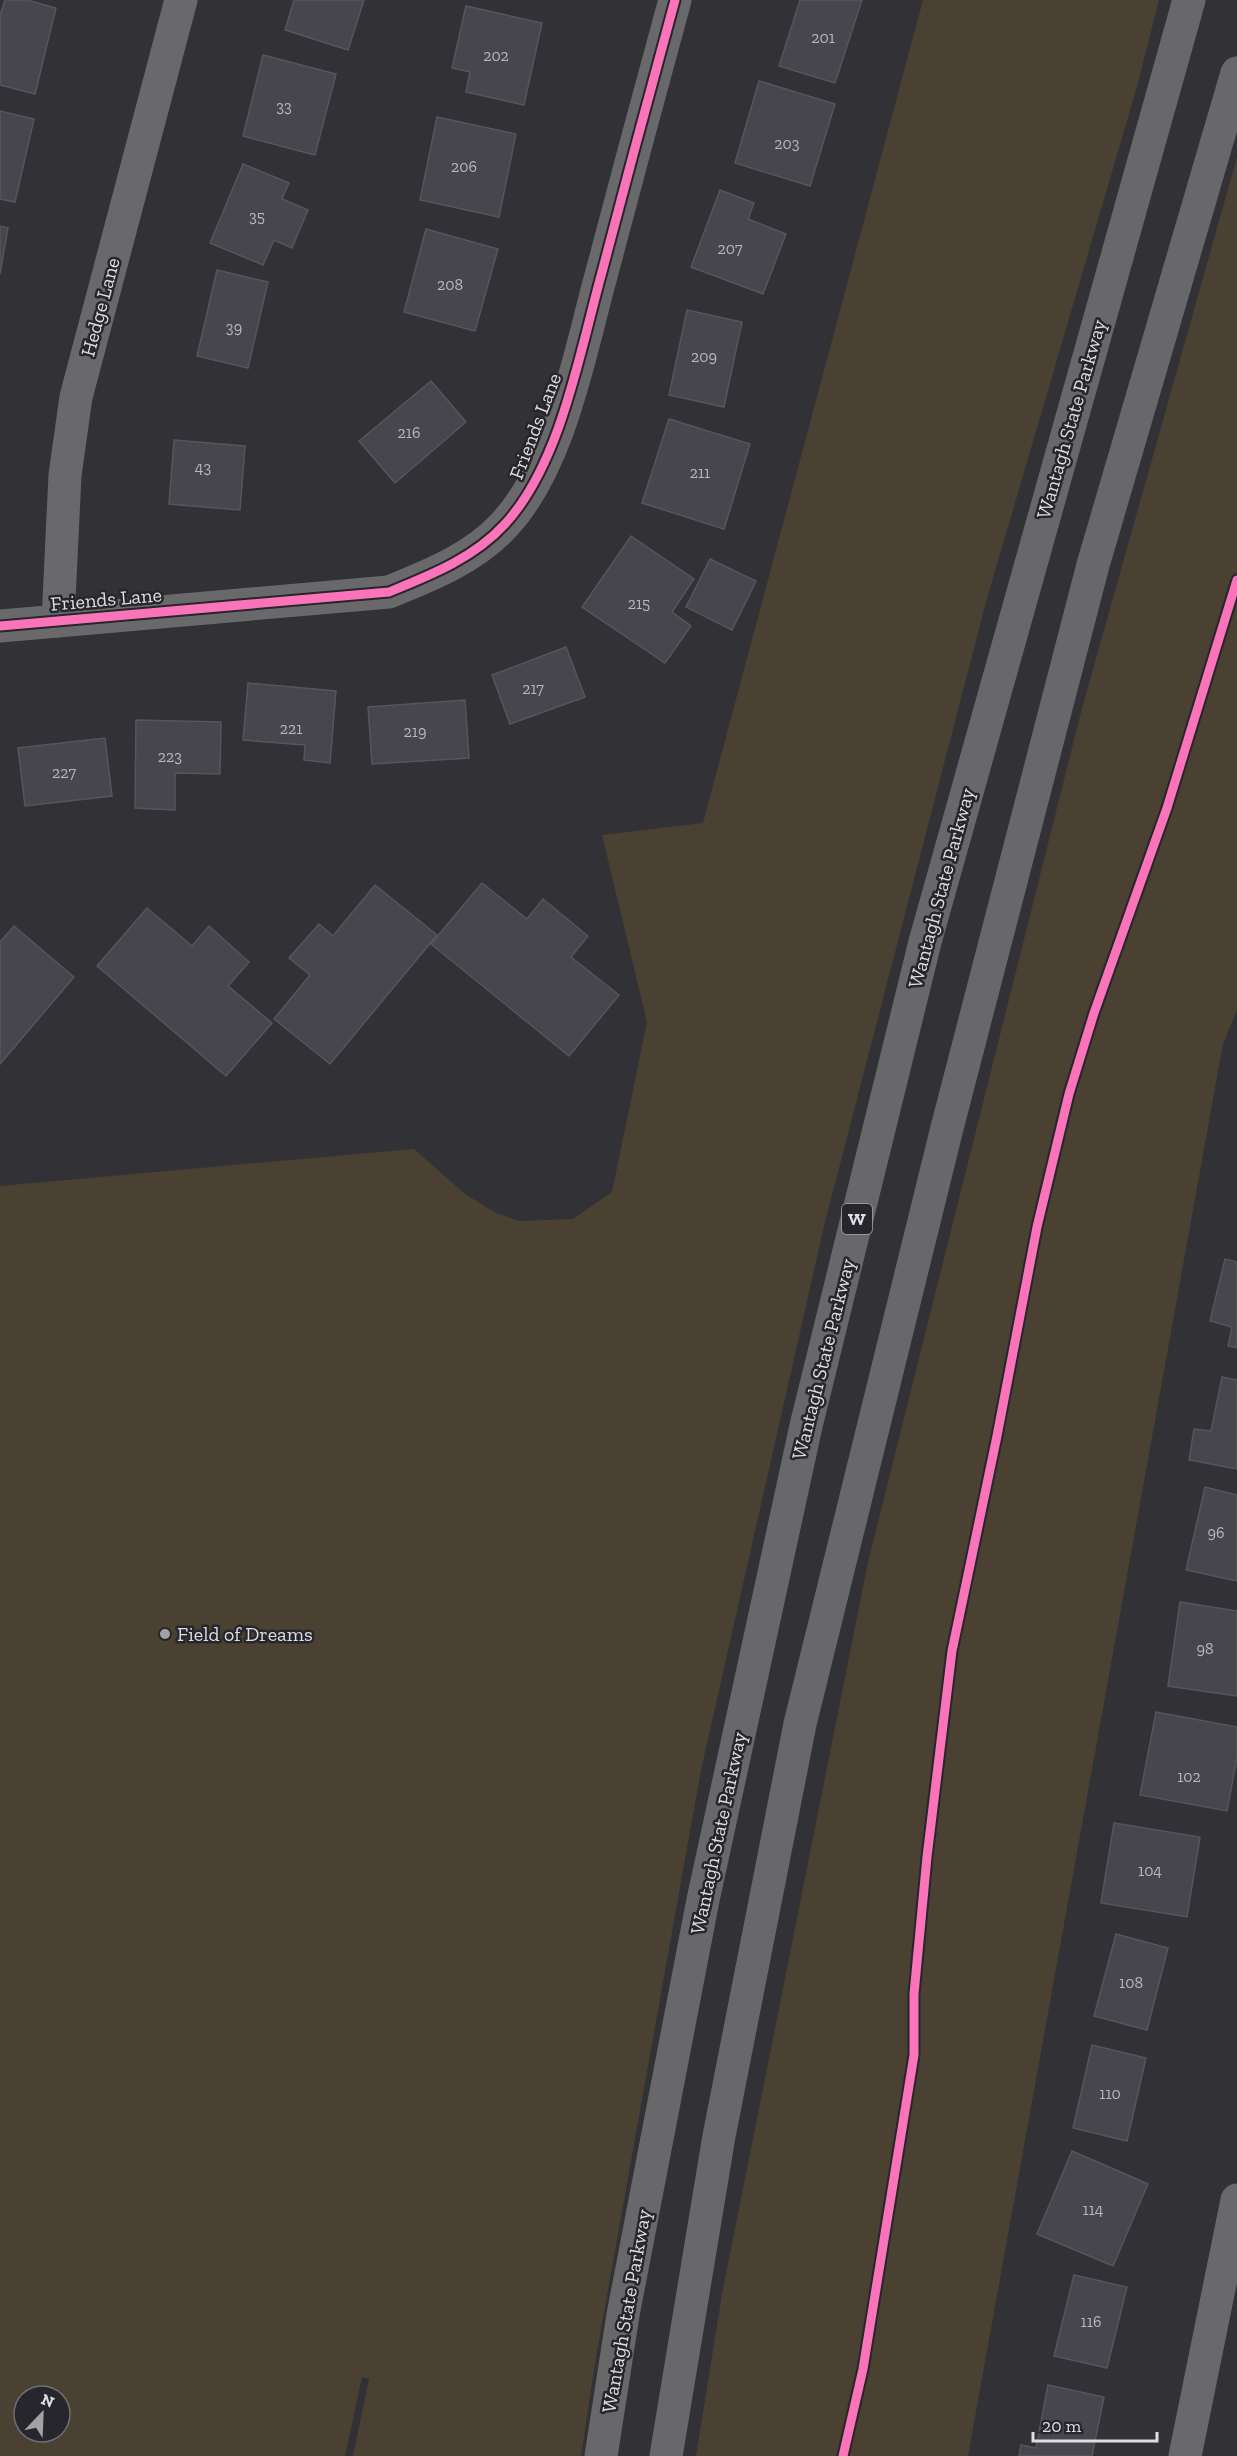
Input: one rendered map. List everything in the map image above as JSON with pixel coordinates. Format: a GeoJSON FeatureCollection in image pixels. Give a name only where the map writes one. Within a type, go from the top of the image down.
{"type":"FeatureCollection","features":[{"type":"Feature","properties":{"kind":"highway","name":"Wantagh State Parkway"},"geometry":{"type":"LineString","coordinates":[[601,2456],[622,2315],[703,1900],[806,1426],[925,942],[1189,0]]}},
{"type":"Feature","properties":{"kind":"highway"},"geometry":{"type":"LineString","coordinates":[[666,2456],[719,2136],[800,1724],[947,1128],[1093,565],[1237,73]]}},
{"type":"Feature","properties":{"kind":"street","name":"Hedge Lane"},"geometry":{"type":"LineString","coordinates":[[58,621],[65,475],[76,397],[181,0]]}},
{"type":"Feature","properties":{"kind":"street","name":"Friends Lane"},"geometry":{"type":"LineString","coordinates":[[0,626],[389,592],[436,573],[478,548],[505,524],[534,487],[565,409],[675,0]]}},
{"type":"Feature","properties":{"kind":"street"},"geometry":{"type":"LineString","coordinates":[[1185,2456],[1237,2200]]}},
{"type":"Feature","properties":{"kind":"shaded area"},"geometry":{"type":"Polygon","coordinates":[[[923,0],[1159,0],[1138,83],[986,602],[824,1226],[701,1770],[596,2357],[581,2456],[353,2456],[369,2379],[362,2377],[345,2456],[0,2456],[0,1186],[414,1149],[465,1194],[496,1213],[519,1221],[573,1219],[612,1192],[647,1022],[602,835],[703,823],[923,0]]]}},
{"type":"Feature","properties":{"kind":"shaded area"},"geometry":{"type":"Polygon","coordinates":[[[1237,157],[1237,1010],[1223,1044],[968,2456],[696,2456],[722,2294],[868,1562],[1081,712],[1237,157]]]}},
{"type":"Feature","properties":{"kind":"building"},"geometry":{"type":"Polygon","coordinates":[[[5,0],[27,0],[56,8],[35,94],[0,85],[0,15],[5,0]]]}},
{"type":"Feature","properties":{"kind":"building"},"geometry":{"type":"Polygon","coordinates":[[[294,0],[364,0],[348,50],[285,30],[294,0]]]}},
{"type":"Feature","properties":{"kind":"building"},"geometry":{"type":"Polygon","coordinates":[[[800,0],[862,0],[835,83],[779,66],[800,0]]]}},
{"type":"Feature","properties":{"kind":"building"},"geometry":{"type":"Polygon","coordinates":[[[466,6],[542,23],[524,105],[466,92],[470,72],[452,68],[466,6]]]}},
{"type":"Feature","properties":{"kind":"building"},"geometry":{"type":"Polygon","coordinates":[[[263,55],[336,74],[315,155],[243,136],[263,55]]]}},
{"type":"Feature","properties":{"kind":"building"},"geometry":{"type":"Polygon","coordinates":[[[759,81],[835,104],[810,186],[735,163],[759,81]]]}},
{"type":"Feature","properties":{"kind":"building"},"geometry":{"type":"Polygon","coordinates":[[[0,111],[34,119],[15,202],[0,199],[0,111]]]}},
{"type":"Feature","properties":{"kind":"building"},"geometry":{"type":"Polygon","coordinates":[[[437,117],[516,134],[499,217],[420,200],[437,117]]]}},
{"type":"Feature","properties":{"kind":"building"},"geometry":{"type":"Polygon","coordinates":[[[243,164],[289,183],[282,199],[308,210],[292,248],[274,240],[263,265],[210,243],[243,164]]]}},
{"type":"Feature","properties":{"kind":"building"},"geometry":{"type":"Polygon","coordinates":[[[720,190],[754,203],[748,219],[786,234],[763,294],[691,267],[720,190]]]}},
{"type":"Feature","properties":{"kind":"building"},"geometry":{"type":"Polygon","coordinates":[[[0,226],[8,228],[0,274],[0,226]]]}},
{"type":"Feature","properties":{"kind":"building"},"geometry":{"type":"Polygon","coordinates":[[[426,229],[498,249],[475,331],[404,312],[426,229]]]}},
{"type":"Feature","properties":{"kind":"building"},"geometry":{"type":"Polygon","coordinates":[[[217,270],[268,282],[248,368],[197,356],[217,270]]]}},
{"type":"Feature","properties":{"kind":"building"},"geometry":{"type":"Polygon","coordinates":[[[687,310],[742,322],[724,407],[669,395],[687,310]]]}},
{"type":"Feature","properties":{"kind":"building"},"geometry":{"type":"Polygon","coordinates":[[[431,381],[466,422],[395,483],[359,441],[431,381]]]}},
{"type":"Feature","properties":{"kind":"building"},"geometry":{"type":"Polygon","coordinates":[[[669,419],[750,444],[724,529],[642,503],[669,419]]]}},
{"type":"Feature","properties":{"kind":"building"},"geometry":{"type":"Polygon","coordinates":[[[174,440],[245,446],[240,510],[169,504],[174,440]]]}},
{"type":"Feature","properties":{"kind":"building"},"geometry":{"type":"Polygon","coordinates":[[[631,536],[694,579],[672,612],[691,626],[665,663],[582,607],[631,536]]]}},
{"type":"Feature","properties":{"kind":"building"},"geometry":{"type":"Polygon","coordinates":[[[710,559],[756,581],[732,630],[686,607],[710,559]]]}},
{"type":"Feature","properties":{"kind":"building"},"geometry":{"type":"Polygon","coordinates":[[[566,647],[585,697],[510,724],[492,675],[566,647]]]}},
{"type":"Feature","properties":{"kind":"building"},"geometry":{"type":"Polygon","coordinates":[[[248,683],[336,691],[330,763],[304,760],[305,745],[243,740],[248,683]]]}},
{"type":"Feature","properties":{"kind":"building"},"geometry":{"type":"Polygon","coordinates":[[[465,700],[469,758],[372,764],[368,707],[465,700]]]}},
{"type":"Feature","properties":{"kind":"building"},"geometry":{"type":"Polygon","coordinates":[[[136,720],[221,722],[220,774],[175,773],[175,810],[135,808],[136,720]]]}},
{"type":"Feature","properties":{"kind":"building"},"geometry":{"type":"Polygon","coordinates":[[[105,738],[112,796],[25,806],[18,748],[105,738]]]}},
{"type":"Feature","properties":{"kind":"building"},"geometry":{"type":"Polygon","coordinates":[[[482,883],[527,919],[543,899],[588,936],[571,957],[619,995],[569,1056],[431,944],[482,883]]]}},
{"type":"Feature","properties":{"kind":"building"},"geometry":{"type":"Polygon","coordinates":[[[375,885],[437,935],[330,1064],[274,1019],[310,975],[289,958],[319,924],[333,936],[375,885]]]}},
{"type":"Feature","properties":{"kind":"building"},"geometry":{"type":"Polygon","coordinates":[[[147,908],[192,946],[209,926],[249,962],[228,986],[272,1023],[226,1076],[97,966],[147,908]]]}},
{"type":"Feature","properties":{"kind":"building"},"geometry":{"type":"Polygon","coordinates":[[[14,926],[74,977],[0,1064],[0,942],[14,926]]]}},
{"type":"Feature","properties":{"kind":"building"},"geometry":{"type":"Polygon","coordinates":[[[1225,1259],[1237,1262],[1237,1348],[1228,1346],[1232,1327],[1210,1321],[1225,1259]]]}},
{"type":"Feature","properties":{"kind":"building"},"geometry":{"type":"Polygon","coordinates":[[[1222,1377],[1237,1380],[1237,1469],[1189,1460],[1194,1429],[1211,1431],[1222,1377]]]}},
{"type":"Feature","properties":{"kind":"building"},"geometry":{"type":"Polygon","coordinates":[[[1205,1487],[1237,1495],[1237,1581],[1186,1570],[1205,1487]]]}},
{"type":"Feature","properties":{"kind":"building"},"geometry":{"type":"Polygon","coordinates":[[[1180,1602],[1237,1611],[1237,1696],[1168,1686],[1180,1602]]]}},
{"type":"Feature","properties":{"kind":"building"},"geometry":{"type":"Polygon","coordinates":[[[1156,1712],[1237,1727],[1237,1758],[1227,1811],[1140,1795],[1156,1712]]]}},
{"type":"Feature","properties":{"kind":"building"},"geometry":{"type":"Polygon","coordinates":[[[1114,1823],[1200,1837],[1187,1917],[1101,1903],[1114,1823]]]}},
{"type":"Feature","properties":{"kind":"building"},"geometry":{"type":"Polygon","coordinates":[[[1116,1934],[1168,1948],[1147,2030],[1094,2016],[1116,1934]]]}},
{"type":"Feature","properties":{"kind":"building"},"geometry":{"type":"Polygon","coordinates":[[[1092,2045],[1146,2058],[1127,2141],[1073,2128],[1092,2045]]]}},
{"type":"Feature","properties":{"kind":"building"},"geometry":{"type":"Polygon","coordinates":[[[1072,2151],[1148,2184],[1113,2266],[1037,2234],[1072,2151]]]}},
{"type":"Feature","properties":{"kind":"building"},"geometry":{"type":"Polygon","coordinates":[[[1074,2275],[1127,2287],[1107,2368],[1054,2356],[1074,2275]]]}},
{"type":"Feature","properties":{"kind":"building"},"geometry":{"type":"Polygon","coordinates":[[[1048,2385],[1104,2397],[1092,2456],[1019,2456],[1021,2445],[1036,2448],[1048,2385]]]}},
{"type":"Feature","properties":{"kind":"cycle path"},"geometry":{"type":"LineString","coordinates":[[0,626],[389,592],[466,556],[493,536],[524,499],[541,470],[566,405],[675,0]]}},
{"type":"Feature","properties":{"kind":"cycle path"},"geometry":{"type":"LineString","coordinates":[[843,2456],[863,2369],[914,2055],[914,1994],[927,1857],[952,1651],[997,1436],[1037,1227],[1069,1094],[1094,1013],[1167,808],[1237,580]]}},
{"type":"Feature","properties":{"kind":"place","name":"Field of Dreams"},"geometry":{"type":"Point","coordinates":[165,1634]}}]}
